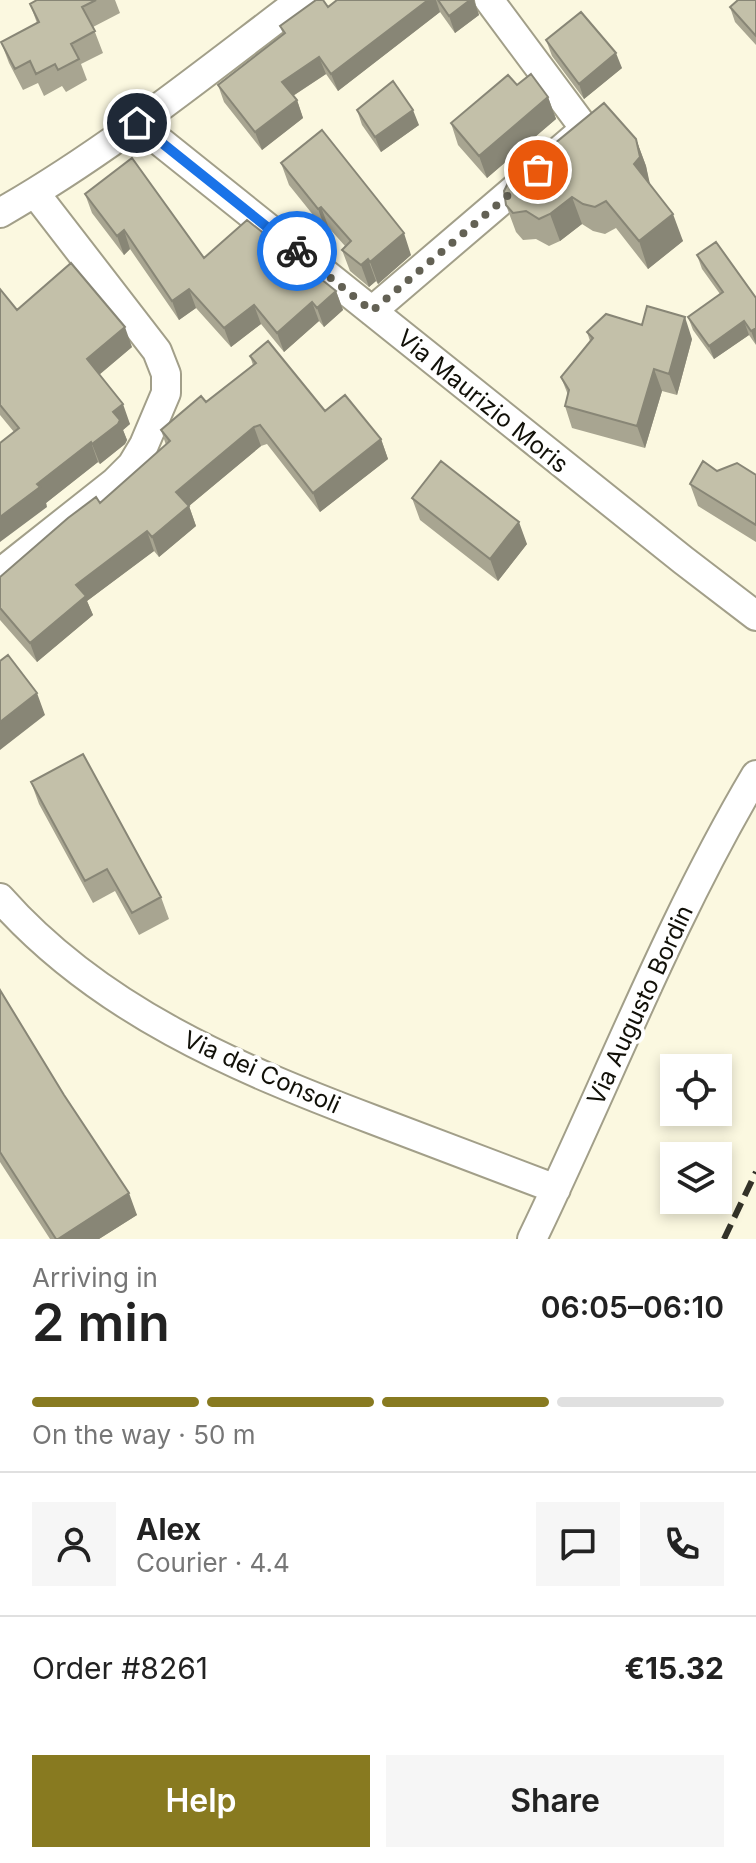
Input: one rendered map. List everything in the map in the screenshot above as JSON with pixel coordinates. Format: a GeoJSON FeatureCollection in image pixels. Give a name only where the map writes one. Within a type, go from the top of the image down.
{"type":"FeatureCollection","features":[{"type":"Feature","properties":{"kind":"street"},"geometry":{"type":"LineString","coordinates":[[0,212],[35,193],[137,123],[301,0]]}},
{"type":"Feature","properties":{"kind":"street"},"geometry":{"type":"LineString","coordinates":[[372,311],[585,129],[489,0]]}},
{"type":"Feature","properties":{"kind":"street","name":"Via Maurizio Moris"},"geometry":{"type":"LineString","coordinates":[[137,123],[756,616]]}},
{"type":"Feature","properties":{"kind":"street"},"geometry":{"type":"LineString","coordinates":[[0,573],[132,465],[166,393],[166,374],[157,351],[35,193]]}},
{"type":"Feature","properties":{"kind":"street","name":"Via Augusto Bordin"},"geometry":{"type":"LineString","coordinates":[[532,1239],[667,942],[756,775]]}},
{"type":"Feature","properties":{"kind":"street","name":"Via dei Consoli"},"geometry":{"type":"LineString","coordinates":[[0,898],[74,969],[113,997],[181,1036],[298,1091],[556,1189]]}},
{"type":"Feature","properties":{"kind":"building"},"geometry":{"type":"Polygon","coordinates":[[[37,0],[96,0],[82,7],[95,31],[71,44],[79,59],[58,70],[55,64],[36,74],[30,61],[15,69],[1,42],[39,22],[30,4],[37,0]]]}},
{"type":"Feature","properties":{"kind":"building"},"geometry":{"type":"Polygon","coordinates":[[[316,0],[323,0],[328,7],[337,0],[428,0],[331,74],[319,57],[282,82],[297,100],[255,132],[218,85],[285,33],[280,26],[316,0]]]}},
{"type":"Feature","properties":{"kind":"building"},"geometry":{"type":"Polygon","coordinates":[[[438,0],[470,0],[449,16],[438,0]]]}},
{"type":"Feature","properties":{"kind":"building"},"geometry":{"type":"Polygon","coordinates":[[[738,0],[756,0],[756,36],[730,7],[738,0]]]}},
{"type":"Feature","properties":{"kind":"building"},"geometry":{"type":"Polygon","coordinates":[[[581,12],[616,53],[579,84],[546,40],[581,12]]]}},
{"type":"Feature","properties":{"kind":"building"},"geometry":{"type":"Polygon","coordinates":[[[531,74],[548,97],[479,156],[451,123],[508,75],[517,85],[531,74]]]}},
{"type":"Feature","properties":{"kind":"building"},"geometry":{"type":"Polygon","coordinates":[[[393,81],[413,110],[375,137],[357,110],[393,81]]]}},
{"type":"Feature","properties":{"kind":"building"},"geometry":{"type":"Polygon","coordinates":[[[604,103],[636,139],[640,157],[634,164],[673,214],[639,241],[606,201],[595,207],[572,197],[539,219],[526,211],[513,213],[506,205],[504,191],[509,181],[604,103]]]}},
{"type":"Feature","properties":{"kind":"building"},"geometry":{"type":"Polygon","coordinates":[[[322,130],[404,233],[370,262],[368,259],[361,265],[342,250],[351,241],[321,207],[318,209],[281,163],[322,130]]]}},
{"type":"Feature","properties":{"kind":"building"},"geometry":{"type":"Polygon","coordinates":[[[132,158],[204,258],[247,220],[336,291],[317,308],[312,302],[277,333],[254,305],[224,328],[189,289],[172,301],[124,230],[117,236],[85,194],[132,158]]]}},
{"type":"Feature","properties":{"kind":"building"},"geometry":{"type":"Polygon","coordinates":[[[716,242],[756,298],[756,328],[751,331],[744,321],[709,346],[688,317],[723,292],[697,255],[716,242]]]}},
{"type":"Feature","properties":{"kind":"building"},"geometry":{"type":"Polygon","coordinates":[[[71,263],[125,327],[87,359],[123,404],[113,412],[120,420],[37,484],[40,487],[0,517],[0,443],[19,428],[0,405],[0,289],[17,310],[71,263]]]}},
{"type":"Feature","properties":{"kind":"building"},"geometry":{"type":"Polygon","coordinates":[[[647,306],[685,317],[669,374],[654,369],[637,426],[565,406],[569,390],[561,377],[593,338],[587,332],[606,314],[642,325],[647,306]]]}},
{"type":"Feature","properties":{"kind":"building"},"geometry":{"type":"Polygon","coordinates":[[[268,341],[325,411],[345,395],[381,439],[313,493],[260,425],[254,427],[176,492],[189,506],[152,537],[147,531],[76,585],[86,596],[30,643],[0,608],[0,577],[96,497],[100,503],[170,441],[161,430],[201,396],[206,402],[256,363],[250,356],[268,341]]]}},
{"type":"Feature","properties":{"kind":"building"},"geometry":{"type":"Polygon","coordinates":[[[441,461],[519,522],[490,559],[412,498],[441,461]]]}},
{"type":"Feature","properties":{"kind":"building"},"geometry":{"type":"Polygon","coordinates":[[[703,461],[717,471],[737,463],[756,475],[756,525],[690,484],[703,461]]]}},
{"type":"Feature","properties":{"kind":"building"},"geometry":{"type":"Polygon","coordinates":[[[8,655],[37,693],[0,722],[0,661],[8,655]]]}},
{"type":"Feature","properties":{"kind":"building"},"geometry":{"type":"Polygon","coordinates":[[[83,754],[161,897],[132,913],[107,869],[85,881],[31,782],[83,754]]]}},
{"type":"Feature","properties":{"kind":"building"},"geometry":{"type":"Polygon","coordinates":[[[0,990],[129,1193],[58,1239],[0,1152],[0,990]]]}},
{"type":"Feature","properties":{"kind":"railway"},"geometry":{"type":"LineString","coordinates":[[724,1239],[756,1172]]}},
{"type":"Feature","properties":{"kind":"way so far"},"geometry":{"type":"LineString","coordinates":[[297,251],[372,311],[538,170]]}},
{"type":"Feature","properties":{"kind":"route"},"geometry":{"type":"LineString","coordinates":[[137,123],[297,251]]}}]}
